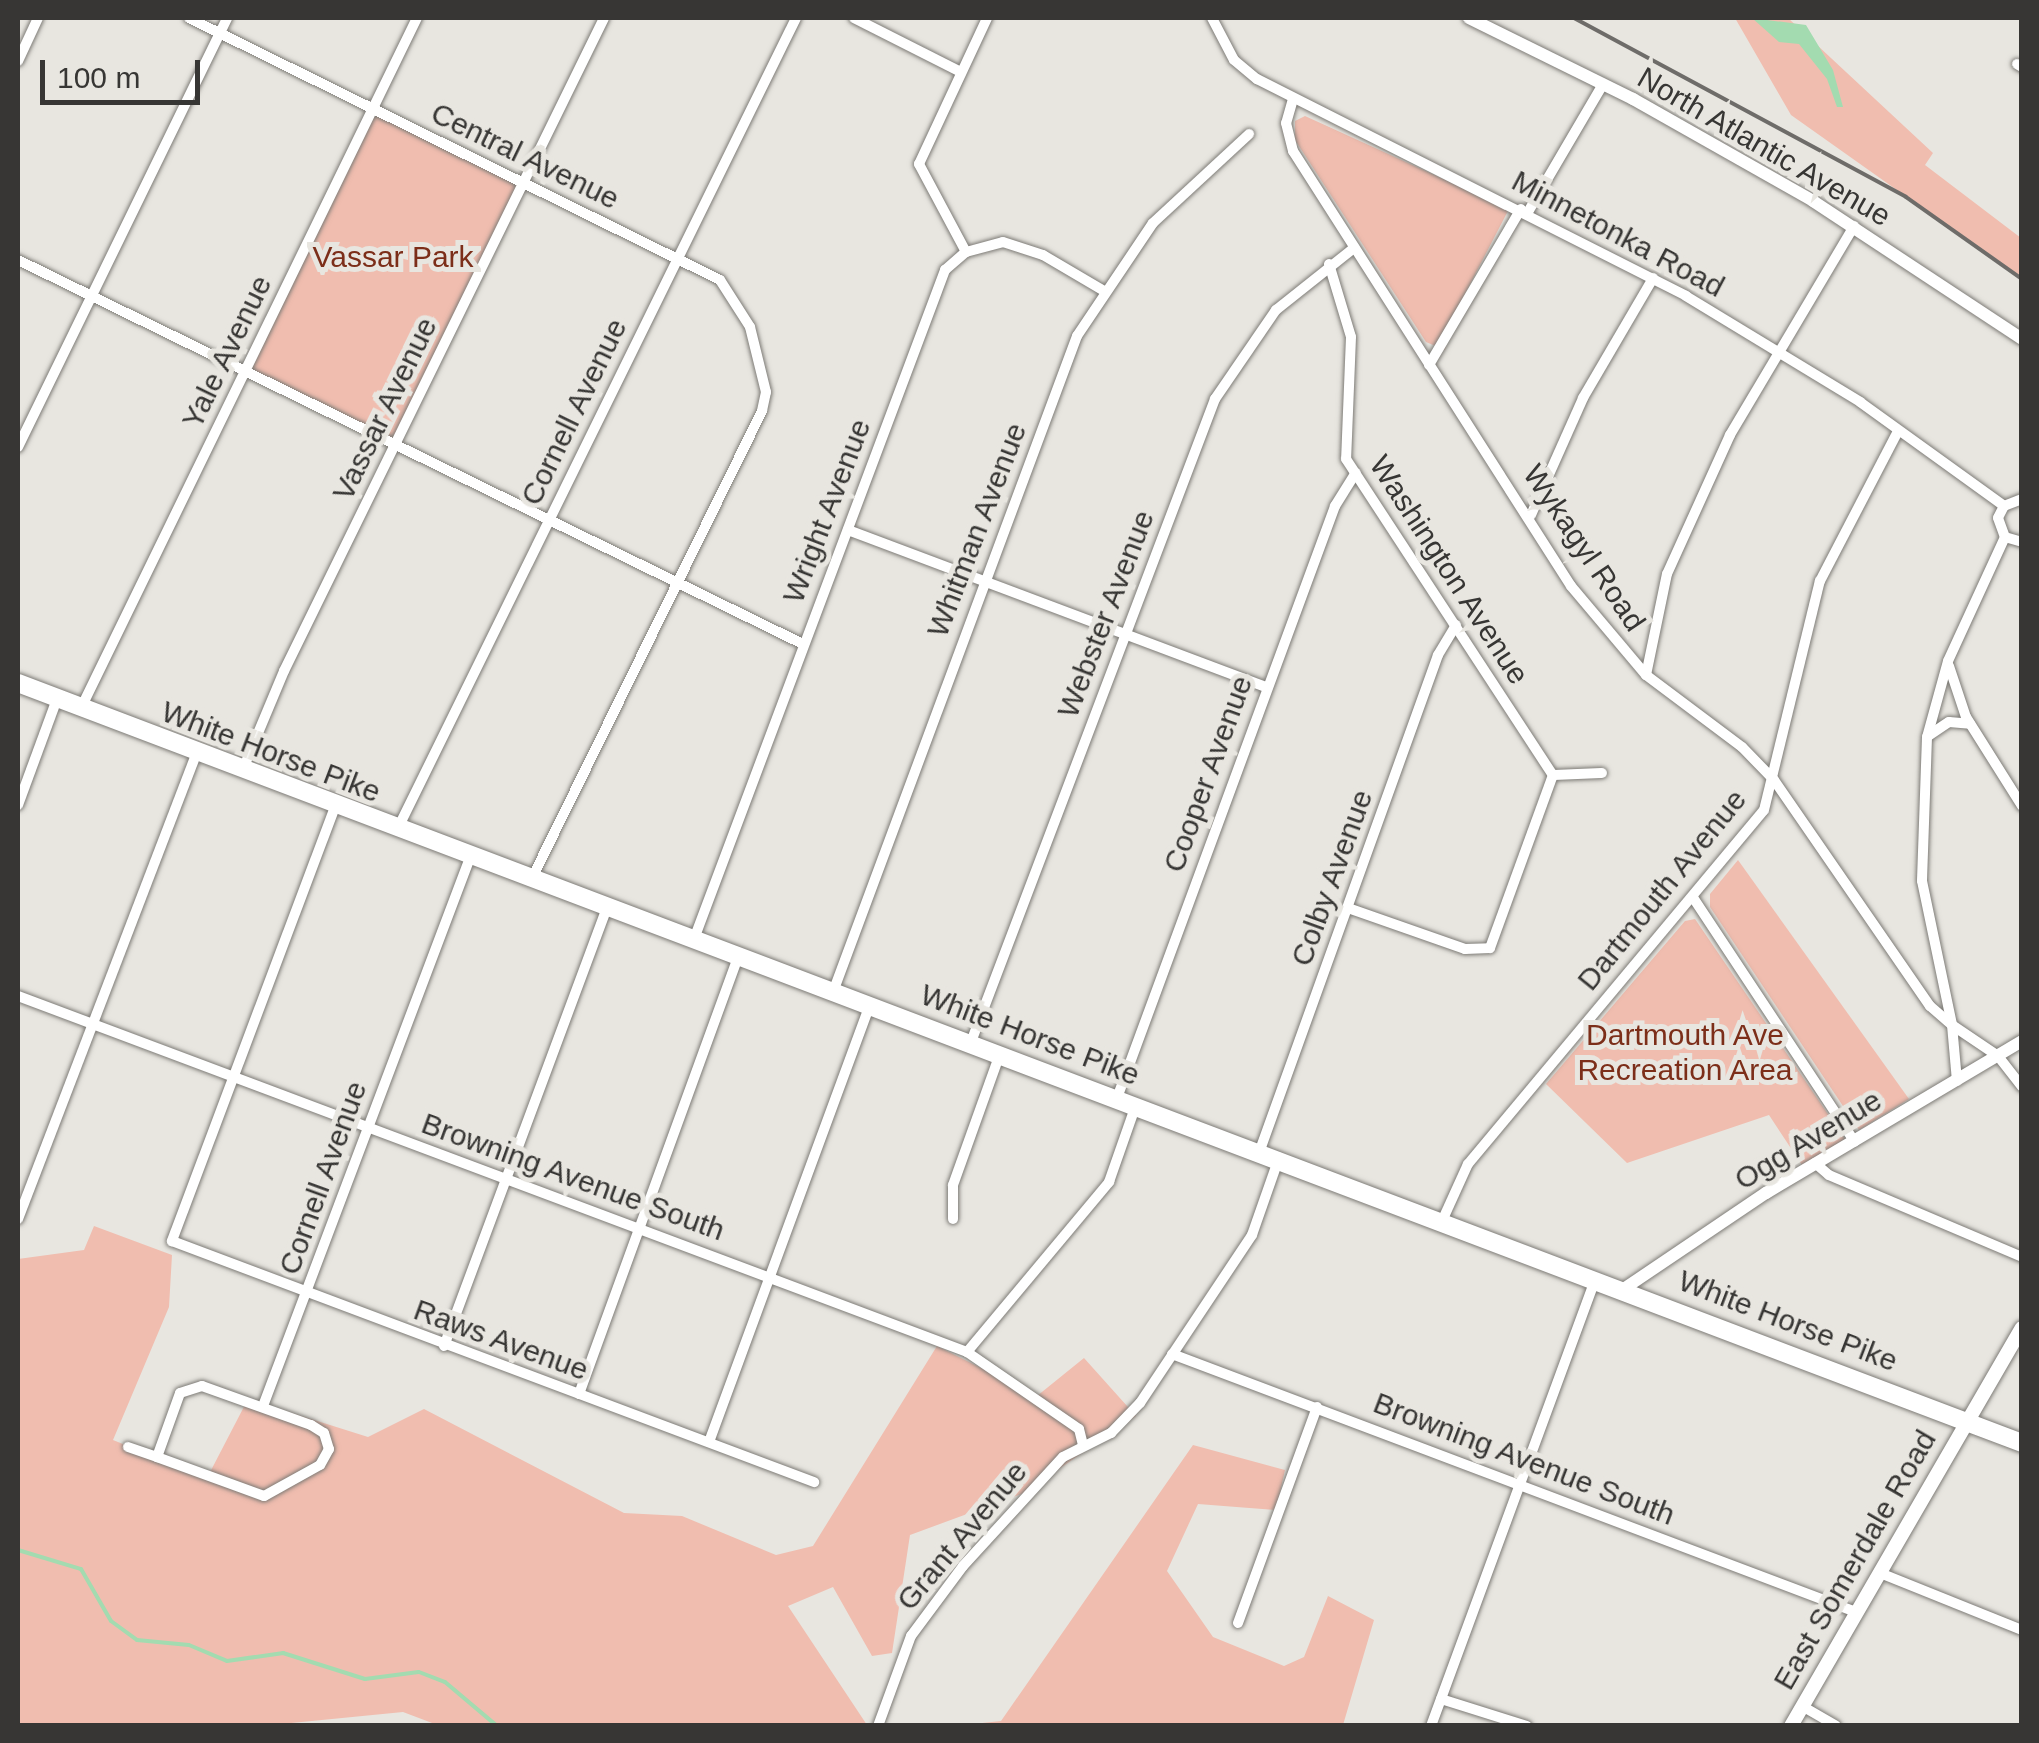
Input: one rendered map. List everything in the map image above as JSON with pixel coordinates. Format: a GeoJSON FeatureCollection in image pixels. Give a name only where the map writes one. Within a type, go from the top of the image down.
{"type":"FeatureCollection","features":[{"type":"Feature","properties":{"kind":"highway","name":"White Horse Pike"},"geometry":{"type":"LineString","coordinates":[[18,683],[335,807],[1597,1277],[2022,1443]]}},
{"type":"Feature","properties":{"kind":"main road","name":"East Somerdale Road"},"geometry":{"type":"LineString","coordinates":[[1791,1726],[2022,1328]]}},
{"type":"Feature","properties":{"kind":"street"},"geometry":{"type":"LineString","coordinates":[[18,61],[38,18]]}},
{"type":"Feature","properties":{"kind":"street","name":"Central Avenue"},"geometry":{"type":"LineString","coordinates":[[189,18],[678,258],[730,288],[750,327],[764,401],[678,582]]}},
{"type":"Feature","properties":{"kind":"street"},"geometry":{"type":"LineString","coordinates":[[18,446],[228,18]]}},
{"type":"Feature","properties":{"kind":"street","name":"Yale Avenue"},"geometry":{"type":"LineString","coordinates":[[80,708],[417,18]]}},
{"type":"Feature","properties":{"kind":"street","name":"Vassar Avenue"},"geometry":{"type":"LineString","coordinates":[[242,771],[394,445],[604,18]]}},
{"type":"Feature","properties":{"kind":"street","name":"Cornell Avenue"},"geometry":{"type":"LineString","coordinates":[[397,829],[796,18]]}},
{"type":"Feature","properties":{"kind":"street"},"geometry":{"type":"LineString","coordinates":[[854,18],[959,71]]}},
{"type":"Feature","properties":{"kind":"street"},"geometry":{"type":"LineString","coordinates":[[987,18],[959,71],[919,164],[966,252],[1023,245],[1104,291]]}},
{"type":"Feature","properties":{"kind":"street","name":"Minnetonka Road"},"geometry":{"type":"LineString","coordinates":[[1212,18],[1234,60],[1294,100],[1653,278],[1776,351],[2004,506]]}},
{"type":"Feature","properties":{"kind":"street","name":"North Atlantic Avenue"},"geometry":{"type":"LineString","coordinates":[[1470,18],[1603,84],[1854,226],[2022,339]]}},
{"type":"Feature","properties":{"kind":"street"},"geometry":{"type":"LineString","coordinates":[[1429,365],[1603,84]]}},
{"type":"Feature","properties":{"kind":"street","name":"Wykagyl Road"},"geometry":{"type":"LineString","coordinates":[[1294,100],[1288,137],[1429,365],[1531,515],[1571,586],[1646,675],[1742,747],[1774,780],[1930,1006],[1998,1056],[2022,1087]]}},
{"type":"Feature","properties":{"kind":"street","name":"Whitman Avenue"},"geometry":{"type":"LineString","coordinates":[[833,992],[1077,336],[1104,291],[1184,189],[1249,134]]}},
{"type":"Feature","properties":{"kind":"street"},"geometry":{"type":"LineString","coordinates":[[1646,675],[1667,574],[1776,351],[1854,226]]}},
{"type":"Feature","properties":{"kind":"street","name":"Webster Avenue"},"geometry":{"type":"LineString","coordinates":[[971,1042],[1225,382],[1276,310],[1329,264],[1354,248]]}},
{"type":"Feature","properties":{"kind":"street","name":"Wright Avenue"},"geometry":{"type":"LineString","coordinates":[[694,940],[934,292],[945,270],[966,252]]}},
{"type":"Feature","properties":{"kind":"street"},"geometry":{"type":"LineString","coordinates":[[18,260],[803,644]]}},
{"type":"Feature","properties":{"kind":"street","name":"Washington Avenue"},"geometry":{"type":"LineString","coordinates":[[1329,264],[1351,337],[1342,435],[1356,473],[1553,775]]}},
{"type":"Feature","properties":{"kind":"street"},"geometry":{"type":"LineString","coordinates":[[1531,515],[1584,398],[1653,278]]}},
{"type":"Feature","properties":{"kind":"street","name":"Dartmouth Avenue"},"geometry":{"type":"LineString","coordinates":[[1444,1220],[1468,1164],[1694,899],[1764,810],[1820,581],[1898,431]]}},
{"type":"Feature","properties":{"kind":"street","name":"Cooper Avenue"},"geometry":{"type":"LineString","coordinates":[[1118,1098],[1266,687],[1335,506],[1356,473]]}},
{"type":"Feature","properties":{"kind":"street"},"geometry":{"type":"LineString","coordinates":[[1957,1081],[1952,1025],[1922,881],[1927,737],[1948,661],[2005,536],[1998,518],[2004,506],[2022,499]]}},
{"type":"Feature","properties":{"kind":"street"},"geometry":{"type":"LineString","coordinates":[[848,530],[1266,687]]}},
{"type":"Feature","properties":{"kind":"street"},"geometry":{"type":"LineString","coordinates":[[2005,536],[2022,542]]}},
{"type":"Feature","properties":{"kind":"street"},"geometry":{"type":"LineString","coordinates":[[532,879],[678,582]]}},
{"type":"Feature","properties":{"kind":"street","name":"Colby Avenue"},"geometry":{"type":"LineString","coordinates":[[1260,1150],[1438,655],[1456,625]]}},
{"type":"Feature","properties":{"kind":"street"},"geometry":{"type":"LineString","coordinates":[[1948,661],[1954,691],[2022,806]]}},
{"type":"Feature","properties":{"kind":"street"},"geometry":{"type":"LineString","coordinates":[[18,805],[57,699]]}},
{"type":"Feature","properties":{"kind":"street"},"geometry":{"type":"LineString","coordinates":[[1927,737],[1949,722],[1972,724]]}},
{"type":"Feature","properties":{"kind":"street"},"geometry":{"type":"LineString","coordinates":[[18,1219],[197,752]]}},
{"type":"Feature","properties":{"kind":"street"},"geometry":{"type":"LineString","coordinates":[[1348,908],[1480,951],[1495,937],[1553,775],[1602,772]]}},
{"type":"Feature","properties":{"kind":"street"},"geometry":{"type":"LineString","coordinates":[[232,1075],[335,807]]}},
{"type":"Feature","properties":{"kind":"street","name":"Cornell Avenue"},"geometry":{"type":"LineString","coordinates":[[263,1406],[471,855]]}},
{"type":"Feature","properties":{"kind":"street"},"geometry":{"type":"LineString","coordinates":[[1694,899],[1855,1142]]}},
{"type":"Feature","properties":{"kind":"street"},"geometry":{"type":"LineString","coordinates":[[444,1346],[607,907]]}},
{"type":"Feature","properties":{"kind":"street"},"geometry":{"type":"LineString","coordinates":[[578,1394],[738,956]]}},
{"type":"Feature","properties":{"kind":"street","name":"Browning Avenue South"},"geometry":{"type":"LineString","coordinates":[[18,996],[967,1352],[1079,1429],[1083,1446]]}},
{"type":"Feature","properties":{"kind":"street"},"geometry":{"type":"LineString","coordinates":[[709,1442],[870,1005]]}},
{"type":"Feature","properties":{"kind":"street","name":"Ogg Avenue"},"geometry":{"type":"LineString","coordinates":[[1625,1288],[1815,1163],[2022,1041]]}},
{"type":"Feature","properties":{"kind":"street"},"geometry":{"type":"LineString","coordinates":[[953,1219],[953,1184],[1000,1053]]}},
{"type":"Feature","properties":{"kind":"street","name":"Raws Avenue"},"geometry":{"type":"LineString","coordinates":[[232,1075],[172,1241],[306,1295],[814,1482]]}},
{"type":"Feature","properties":{"kind":"street"},"geometry":{"type":"LineString","coordinates":[[967,1352],[1109,1182],[1136,1104]]}},
{"type":"Feature","properties":{"kind":"street","name":"Grant Avenue"},"geometry":{"type":"LineString","coordinates":[[878,1726],[925,1614],[1023,1496],[1083,1446],[1126,1422],[1252,1236],[1279,1158]]}},
{"type":"Feature","properties":{"kind":"street"},"geometry":{"type":"LineString","coordinates":[[1815,1163],[1829,1175],[2022,1256]]}},
{"type":"Feature","properties":{"kind":"street"},"geometry":{"type":"LineString","coordinates":[[1431,1726],[1597,1277]]}},
{"type":"Feature","properties":{"kind":"street","name":"Browning Avenue South"},"geometry":{"type":"LineString","coordinates":[[1172,1354],[1856,1612]]}},
{"type":"Feature","properties":{"kind":"street"},"geometry":{"type":"LineString","coordinates":[[128,1447],[157,1457],[274,1496],[320,1465],[329,1450],[324,1432],[263,1406],[188,1386],[180,1392],[157,1457]]}},
{"type":"Feature","properties":{"kind":"street"},"geometry":{"type":"LineString","coordinates":[[1238,1623],[1317,1406]]}},
{"type":"Feature","properties":{"kind":"street"},"geometry":{"type":"LineString","coordinates":[[1880,1573],[2022,1630]]}},
{"type":"Feature","properties":{"kind":"street"},"geometry":{"type":"LineString","coordinates":[[1441,1699],[1526,1726]]}},
{"type":"Feature","properties":{"kind":"street"},"geometry":{"type":"LineString","coordinates":[[1802,1706],[1836,1726]]}},
{"type":"Feature","properties":{"kind":"green space"},"geometry":{"type":"Polygon","coordinates":[[[1735,18],[1788,18],[1933,153],[1925,165],[2021,238],[2021,278],[1791,115],[1735,18]]]}},
{"type":"Feature","properties":{"kind":"green space","name":"Vassar Park"},"geometry":{"type":"Polygon","coordinates":[[[373,109],[524,182],[395,445],[245,373],[373,109]]]}},
{"type":"Feature","properties":{"kind":"green space"},"geometry":{"type":"Polygon","coordinates":[[[1305,116],[1509,209],[1453,317],[1445,350],[1426,342],[1295,140],[1295,121],[1305,116]]]}},
{"type":"Feature","properties":{"kind":"green space"},"geometry":{"type":"Polygon","coordinates":[[[1738,860],[1909,1099],[1859,1130],[1710,907],[1710,894],[1738,860]]]}},
{"type":"Feature","properties":{"kind":"green space","name":"Dartmouth Ave Recreation Area"},"geometry":{"type":"Polygon","coordinates":[[[1695,919],[1845,1139],[1802,1165],[1769,1115],[1627,1163],[1546,1084],[1685,921],[1695,919]]]}},
{"type":"Feature","properties":{"kind":"green space"},"geometry":{"type":"Polygon","coordinates":[[[94,1226],[172,1255],[169,1307],[113,1440],[207,1478],[248,1399],[368,1437],[424,1409],[624,1513],[682,1516],[776,1555],[813,1546],[937,1346],[1037,1396],[1084,1358],[1136,1416],[1024,1493],[910,1535],[892,1653],[872,1656],[833,1587],[788,1606],[867,1725],[440,1726],[403,1712],[261,1726],[18,1725],[18,1259],[84,1250],[94,1226]]]}},
{"type":"Feature","properties":{"kind":"green space"},"geometry":{"type":"Polygon","coordinates":[[[1193,1445],[1285,1470],[1276,1510],[1198,1504],[1167,1571],[1213,1637],[1284,1666],[1304,1657],[1328,1596],[1374,1620],[1343,1725],[954,1726],[1001,1721],[1193,1445]]]}},
{"type":"Feature","properties":{"kind":"shaded area"},"geometry":{"type":"Polygon","coordinates":[[[1752,18],[1806,25],[1833,70],[1843,107],[1837,107],[1827,79],[1799,44],[1779,42],[1752,18]]]}},
{"type":"Feature","properties":{"kind":"waterway"},"geometry":{"type":"LineString","coordinates":[[18,1550],[81,1569],[111,1621],[137,1640],[189,1645],[227,1661],[283,1653],[365,1679],[419,1672],[445,1682],[497,1726]]}},
{"type":"Feature","properties":{"kind":"railway"},"geometry":{"type":"LineString","coordinates":[[1574,18],[1906,197],[2022,279]]}}]}
